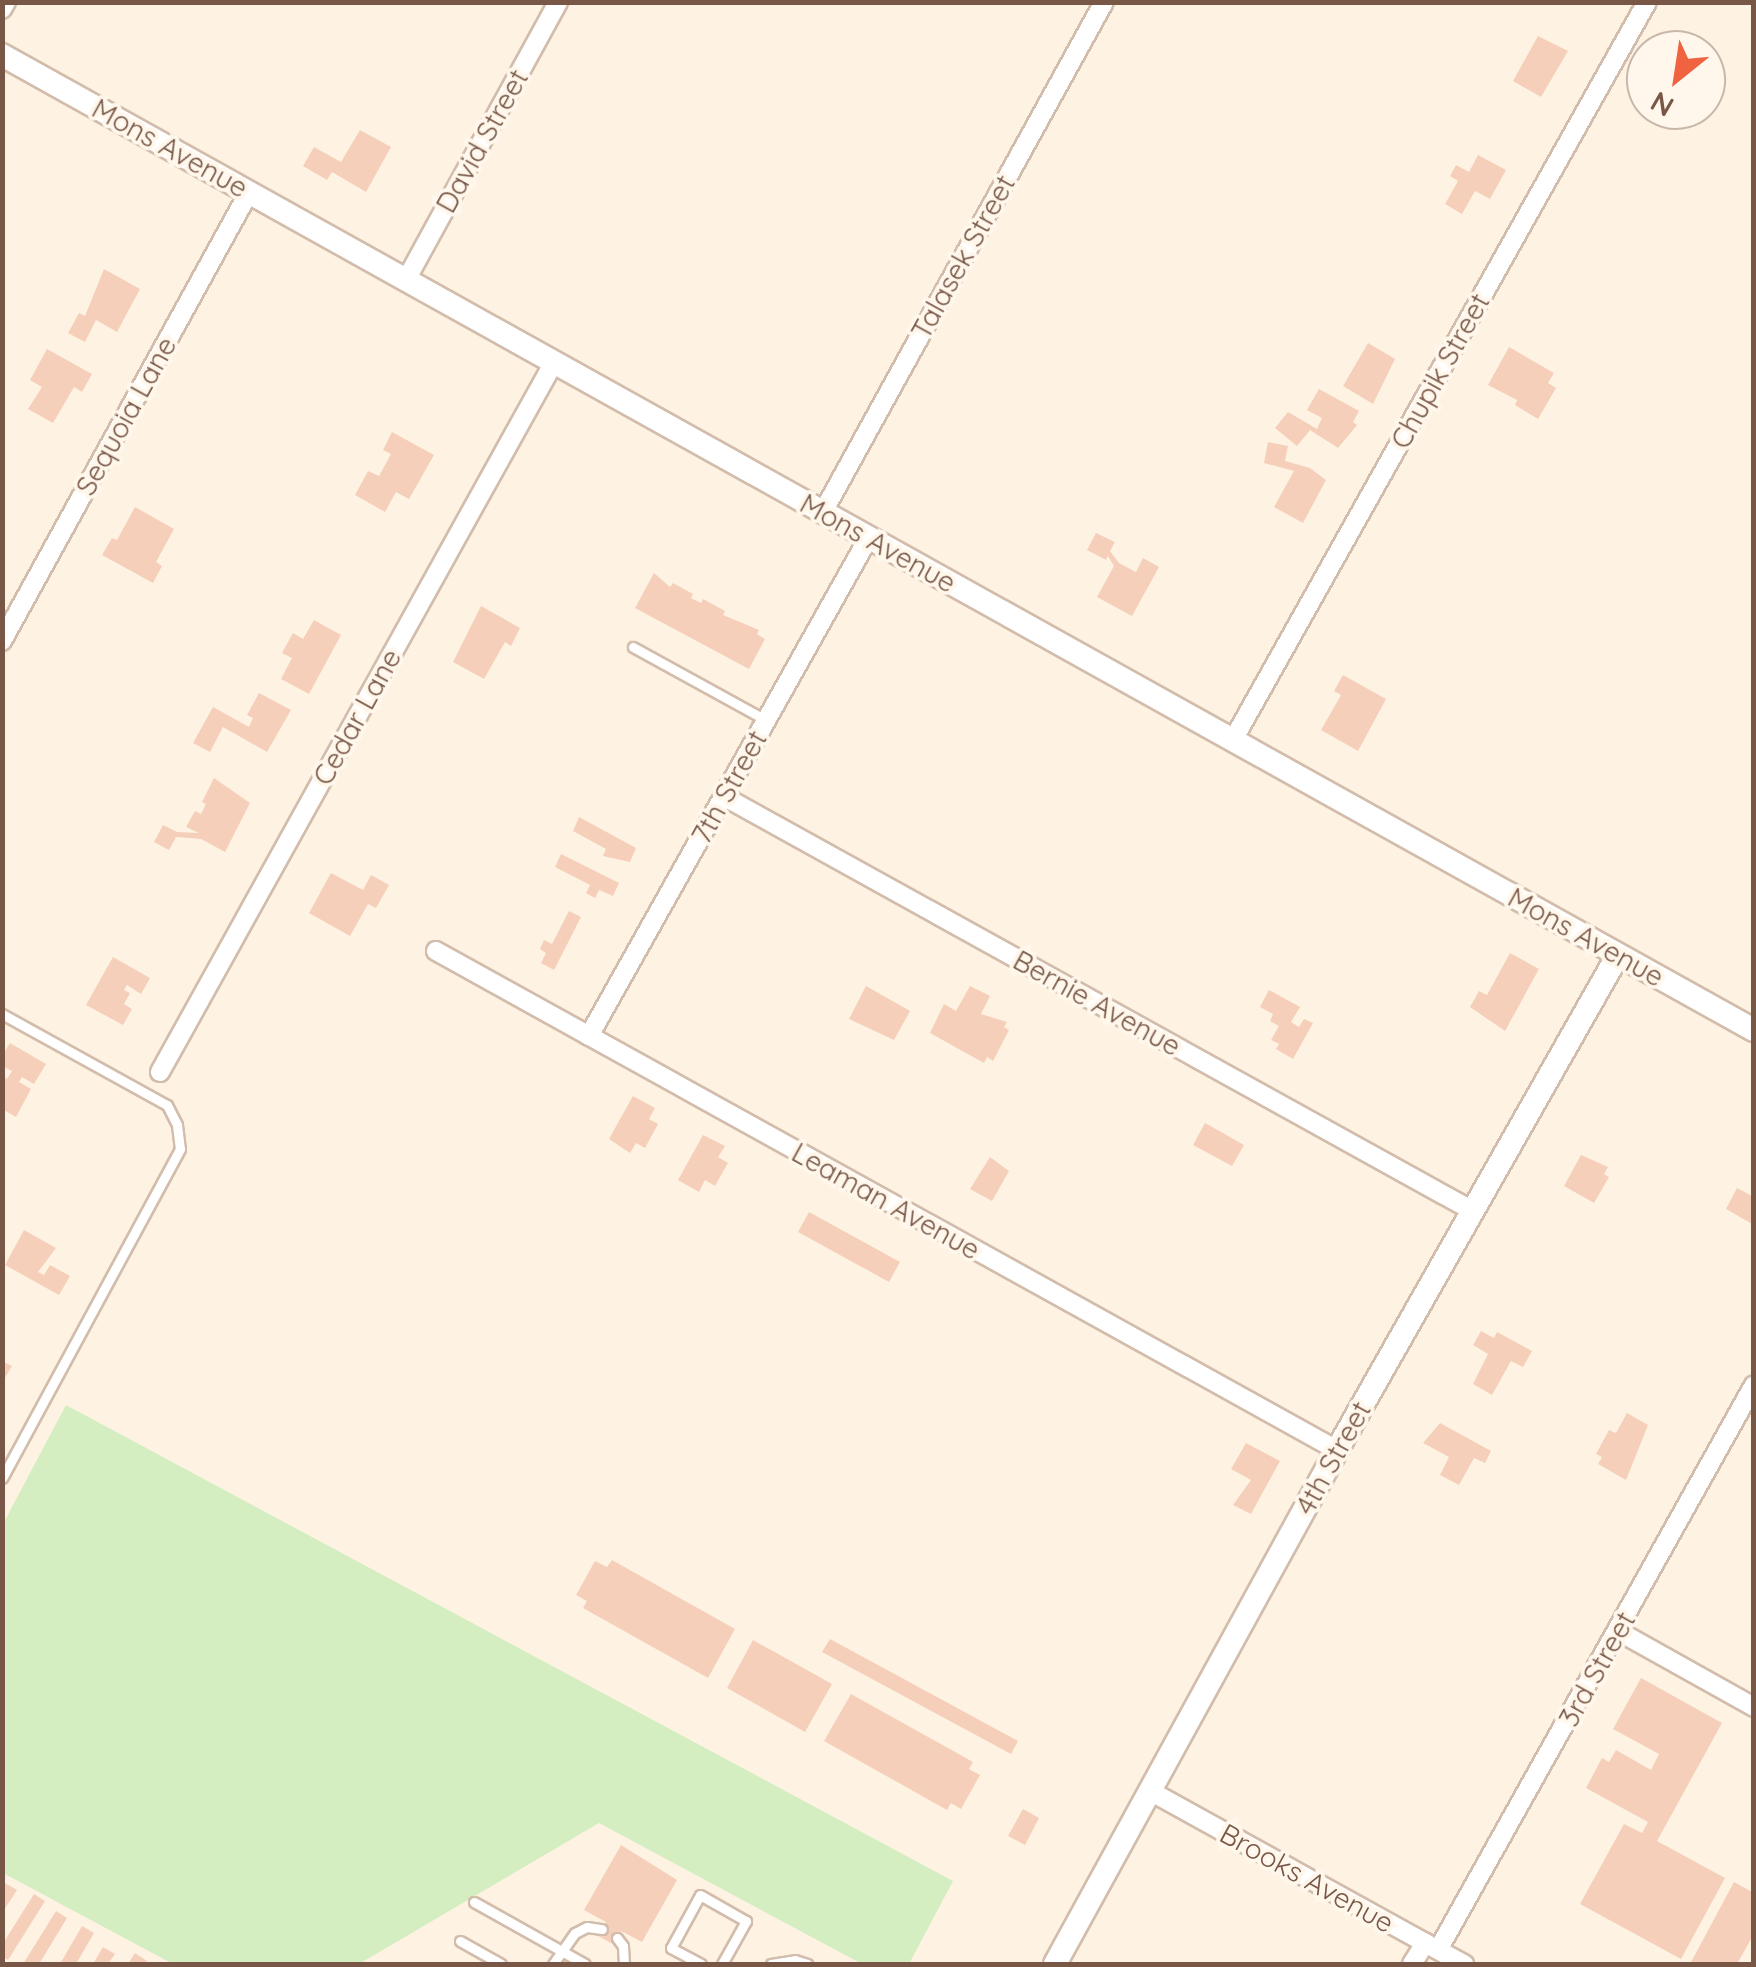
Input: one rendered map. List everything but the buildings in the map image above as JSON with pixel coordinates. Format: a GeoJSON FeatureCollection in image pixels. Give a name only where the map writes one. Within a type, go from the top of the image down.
{"type":"FeatureCollection","features":[{"type":"Feature","properties":{"kind":"street","name":"David Street"},"geometry":{"type":"LineString","coordinates":[[406,280],[558,2]]}},
{"type":"Feature","properties":{"kind":"street","name":"Talasek Street"},"geometry":{"type":"LineString","coordinates":[[823,512],[1104,2]]}},
{"type":"Feature","properties":{"kind":"street","name":"Chupik Street"},"geometry":{"type":"LineString","coordinates":[[1233,740],[1648,2]]}},
{"type":"Feature","properties":{"kind":"street","name":"Mons Avenue"},"geometry":{"type":"LineString","coordinates":[[2,55],[1754,1030]]}},
{"type":"Feature","properties":{"kind":"street","name":"Sequoia Lane"},"geometry":{"type":"LineString","coordinates":[[2,641],[249,192]]}},
{"type":"Feature","properties":{"kind":"street","name":"Cedar Lane"},"geometry":{"type":"LineString","coordinates":[[160,1072],[554,362]]}},
{"type":"Feature","properties":{"kind":"street","name":"7th Street"},"geometry":{"type":"LineString","coordinates":[[589,1036],[869,537]]}},
{"type":"Feature","properties":{"kind":"street","name":"Bernie Avenue"},"geometry":{"type":"LineString","coordinates":[[724,796],[1471,1210]]}},
{"type":"Feature","properties":{"kind":"street","name":"Leaman Avenue"},"geometry":{"type":"LineString","coordinates":[[436,951],[1337,1450]]}},
{"type":"Feature","properties":{"kind":"street","name":"4th Street"},"geometry":{"type":"LineString","coordinates":[[1055,1964],[1337,1450],[1618,955]]}},
{"type":"Feature","properties":{"kind":"street","name":"3rd Street"},"geometry":{"type":"LineString","coordinates":[[1412,1964],[1431,1947],[1618,1631],[1754,1385]]}},
{"type":"Feature","properties":{"kind":"street"},"geometry":{"type":"LineString","coordinates":[[1618,1631],[1754,1706]]}},
{"type":"Feature","properties":{"kind":"street","name":"Brooks Avenue"},"geometry":{"type":"LineString","coordinates":[[1150,1791],[1464,1964]]}},
{"type":"Feature","properties":{"kind":"lane"},"geometry":{"type":"LineString","coordinates":[[633,647],[766,720]]}},
{"type":"Feature","properties":{"kind":"lane"},"geometry":{"type":"LineString","coordinates":[[2,1014],[168,1104],[178,1125],[180,1150],[2,1478]]}},
{"type":"Feature","properties":{"kind":"lane"},"geometry":{"type":"LineString","coordinates":[[695,1963],[671,1948],[700,1895],[746,1921],[722,1964]]}},
{"type":"Feature","properties":{"kind":"lane"},"geometry":{"type":"LineString","coordinates":[[474,1902],[586,1964]]}},
{"type":"Feature","properties":{"kind":"lane"},"geometry":{"type":"LineString","coordinates":[[553,1964],[575,1932],[598,1926],[602,1929]]}},
{"type":"Feature","properties":{"kind":"lane"},"geometry":{"type":"LineString","coordinates":[[617,1938],[623,1946],[624,1964]]}},
{"type":"Feature","properties":{"kind":"lane"},"geometry":{"type":"LineString","coordinates":[[460,1941],[501,1964]]}},
{"type":"Feature","properties":{"kind":"lane"},"geometry":{"type":"LineString","coordinates":[[771,1964],[795,1960],[807,1964]]}},
{"type":"Feature","properties":{"kind":"green space"},"geometry":{"type":"Polygon","coordinates":[[[66,1405],[953,1881],[909,1964],[862,1964],[599,1823],[359,1964],[173,1964],[3,1873],[3,1524],[66,1405]]]}}]}
